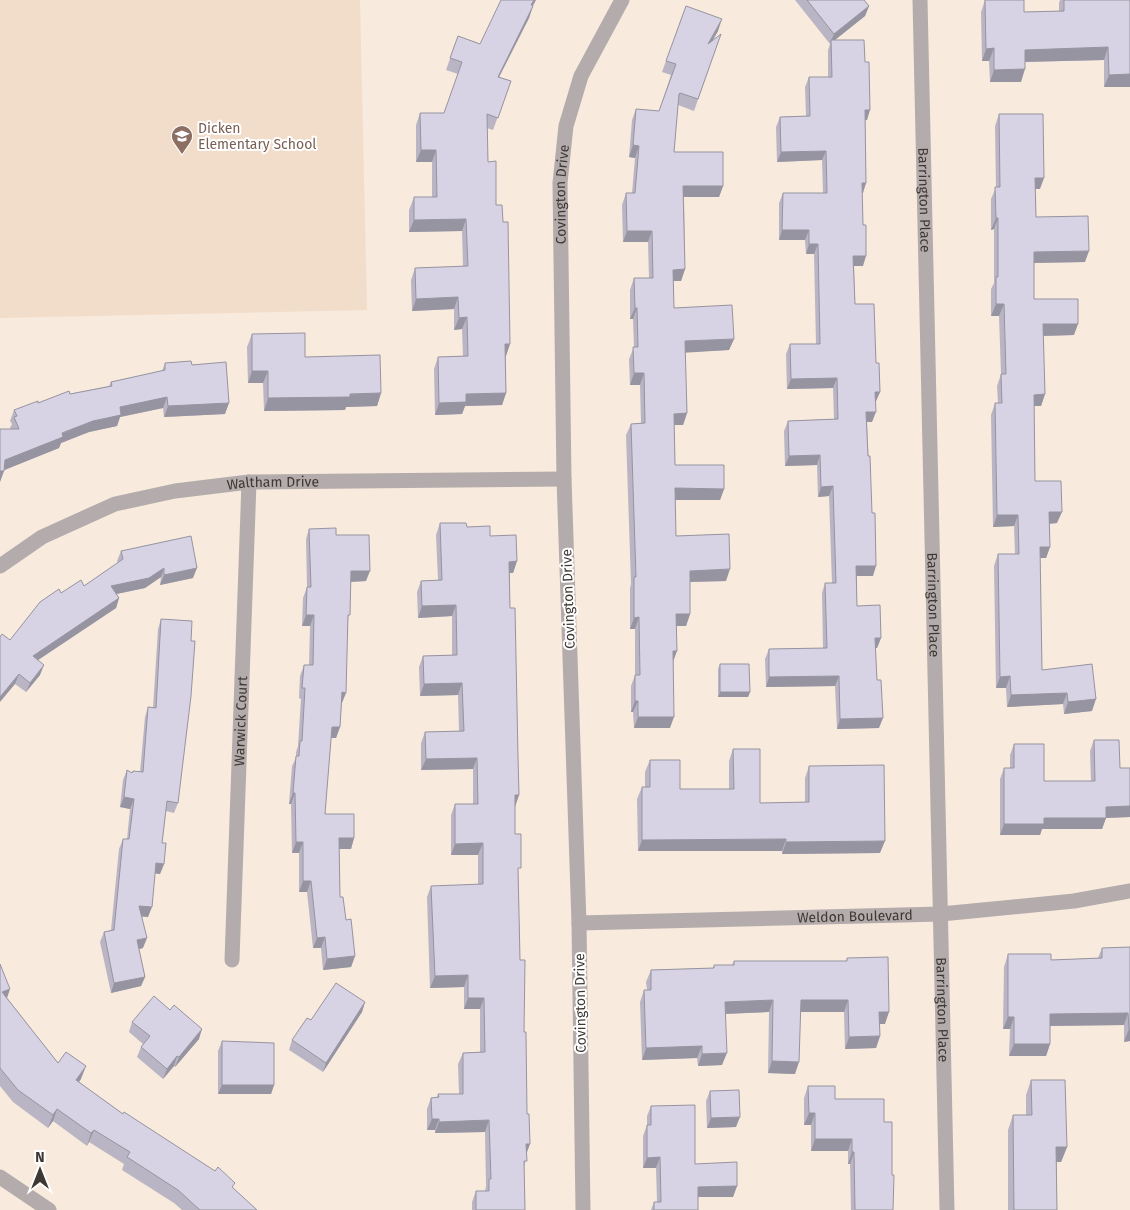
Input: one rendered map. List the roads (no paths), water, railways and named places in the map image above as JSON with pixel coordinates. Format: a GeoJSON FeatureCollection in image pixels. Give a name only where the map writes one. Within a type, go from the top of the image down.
{"type":"FeatureCollection","features":[{"type":"Feature","properties":{"kind":"street","name":"Covington Drive"},"geometry":{"type":"LineString","coordinates":[[583,1210],[579,923],[564,479],[560,183],[566,126],[581,76],[622,0]]}},
{"type":"Feature","properties":{"kind":"street","name":"Barrington Place"},"geometry":{"type":"LineString","coordinates":[[920,0],[947,1210]]}},
{"type":"Feature","properties":{"kind":"street","name":"Waltham Drive"},"geometry":{"type":"LineString","coordinates":[[0,566],[42,537],[115,504],[174,491],[249,482],[564,479]]}},
{"type":"Feature","properties":{"kind":"street","name":"Warwick Court"},"geometry":{"type":"LineString","coordinates":[[232,960],[249,482]]}},
{"type":"Feature","properties":{"kind":"street","name":"Weldon Boulevard"},"geometry":{"type":"LineString","coordinates":[[579,923],[941,914],[1074,901],[1130,891]]}},
{"type":"Feature","properties":{"kind":"street"},"geometry":{"type":"LineString","coordinates":[[0,1177],[49,1210]]}},
{"type":"Feature","properties":{"kind":"place","name":"Dicken Elementary School"},"geometry":{"type":"Point","coordinates":[182,155]}}]}
